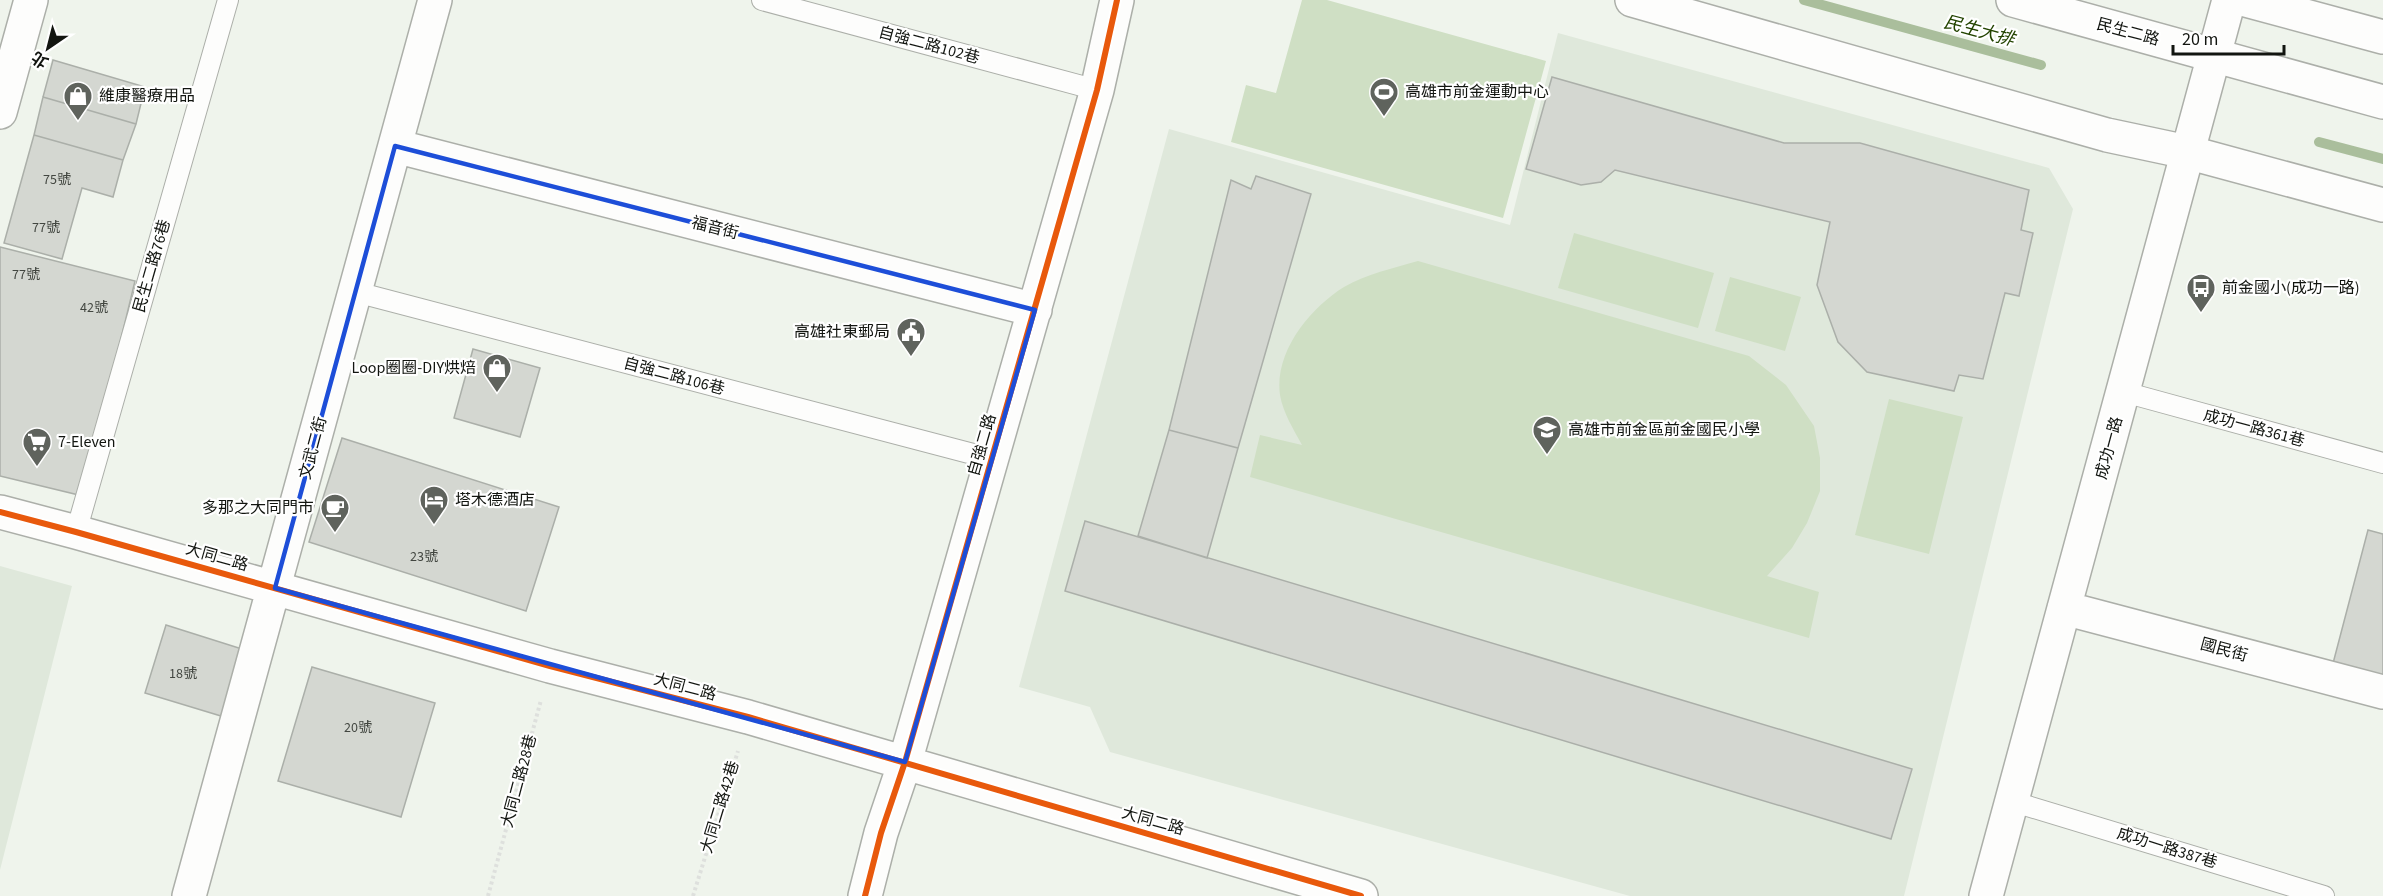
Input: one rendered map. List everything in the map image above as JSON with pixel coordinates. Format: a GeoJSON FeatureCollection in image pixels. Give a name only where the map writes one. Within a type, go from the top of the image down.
{"type":"FeatureCollection","features":[{"type":"Feature","properties":{"kind":"street"},"geometry":{"type":"LineString","coordinates":[[0,112],[32,0]]}},
{"type":"Feature","properties":{"kind":"street","name":"文武二街"},"geometry":{"type":"LineString","coordinates":[[189,896],[435,0]]}},
{"type":"Feature","properties":{"kind":"street","name":"自強二路"},"geometry":{"type":"LineString","coordinates":[[865,896],[881,833],[904,762],[1097,90],[1117,0]]}},
{"type":"Feature","properties":{"kind":"street"},"geometry":{"type":"LineString","coordinates":[[1632,0],[2107,135],[2187,152],[2383,205]]}},
{"type":"Feature","properties":{"kind":"street","name":"民生二路"},"geometry":{"type":"LineString","coordinates":[[2013,0],[2383,102]]}},
{"type":"Feature","properties":{"kind":"street","name":"成功一路"},"geometry":{"type":"LineString","coordinates":[[1986,896],[2229,0]]}},
{"type":"Feature","properties":{"kind":"street"},"geometry":{"type":"LineString","coordinates":[[2246,0],[2383,38]]}},
{"type":"Feature","properties":{"kind":"street","name":"福音街"},"geometry":{"type":"LineString","coordinates":[[395,146],[1035,310]]}},
{"type":"Feature","properties":{"kind":"street","name":"大同二路"},"geometry":{"type":"LineString","coordinates":[[0,512],[550,666],[748,717],[1361,896]]}},
{"type":"Feature","properties":{"kind":"street","name":"國民街"},"geometry":{"type":"LineString","coordinates":[[2064,608],[2383,692]]}},
{"type":"Feature","properties":{"kind":"lane","name":"民生二路76巷"},"geometry":{"type":"LineString","coordinates":[[76,532],[228,0]]}},
{"type":"Feature","properties":{"kind":"lane","name":"自強二路102巷"},"geometry":{"type":"LineString","coordinates":[[762,0],[1097,90]]}},
{"type":"Feature","properties":{"kind":"lane","name":"自強二路106巷"},"geometry":{"type":"LineString","coordinates":[[356,292],[992,459]]}},
{"type":"Feature","properties":{"kind":"lane","name":"成功一路361巷"},"geometry":{"type":"LineString","coordinates":[[2124,392],[2383,463]]}},
{"type":"Feature","properties":{"kind":"lane","name":"成功一路387巷"},"geometry":{"type":"LineString","coordinates":[[2011,801],[2324,896]]}},
{"type":"Feature","properties":{"kind":"highlighted area"},"geometry":{"type":"Polygon","coordinates":[[[395,146],[1035,310],[905,762],[275,588],[395,146]]]}},
{"type":"Feature","properties":{"kind":"shaded area","name":"高雄市前金區前金國民小學"},"geometry":{"type":"Polygon","coordinates":[[[1558,33],[2049,168],[2073,209],[1904,896],[1630,896],[1110,752],[1090,707],[1019,687],[1169,129],[1510,225],[1558,33]]]}},
{"type":"Feature","properties":{"kind":"shaded area"},"geometry":{"type":"Polygon","coordinates":[[[0,566],[72,586],[0,870],[0,566]]]}},
{"type":"Feature","properties":{"kind":"green space","name":"高雄市前金運動中心"},"geometry":{"type":"Polygon","coordinates":[[[1302,0],[1327,0],[1546,61],[1503,218],[1231,142],[1246,85],[1276,93],[1302,0]]]}},
{"type":"Feature","properties":{"kind":"green space"},"geometry":{"type":"Polygon","coordinates":[[[1574,233],[1714,273],[1698,328],[1558,288],[1574,233]]]}},
{"type":"Feature","properties":{"kind":"green space"},"geometry":{"type":"Polygon","coordinates":[[[1418,261],[1749,356],[1786,385],[1814,426],[1820,458],[1820,491],[1807,523],[1792,548],[1767,576],[1819,592],[1809,638],[1250,477],[1260,435],[1302,445],[1284,408],[1280,395],[1280,379],[1289,347],[1307,319],[1331,296],[1353,282],[1418,261]]]}},
{"type":"Feature","properties":{"kind":"green space"},"geometry":{"type":"Polygon","coordinates":[[[1730,277],[1801,297],[1785,351],[1715,331],[1730,277]]]}},
{"type":"Feature","properties":{"kind":"green space"},"geometry":{"type":"Polygon","coordinates":[[[1889,399],[1963,417],[1929,554],[1855,535],[1889,399]]]}},
{"type":"Feature","properties":{"kind":"building"},"geometry":{"type":"Polygon","coordinates":[[[53,60],[145,87],[136,124],[43,97],[53,60]]]}},
{"type":"Feature","properties":{"kind":"building"},"geometry":{"type":"Polygon","coordinates":[[[1552,77],[1784,143],[1860,143],[2029,190],[2021,230],[2033,233],[2019,296],[2005,293],[1983,379],[1959,375],[1954,391],[1867,372],[1838,342],[1817,285],[1830,222],[1615,170],[1601,182],[1581,185],[1526,169],[1552,77]]]}},
{"type":"Feature","properties":{"kind":"building"},"geometry":{"type":"Polygon","coordinates":[[[43,97],[136,124],[123,160],[34,135],[43,97]]]}},
{"type":"Feature","properties":{"kind":"building"},"geometry":{"type":"Polygon","coordinates":[[[34,135],[123,160],[113,197],[82,188],[62,259],[4,243],[34,135]]]}},
{"type":"Feature","properties":{"kind":"building"},"geometry":{"type":"Polygon","coordinates":[[[1256,176],[1311,194],[1238,448],[1169,430],[1231,180],[1251,189],[1256,176]]]}},
{"type":"Feature","properties":{"kind":"building"},"geometry":{"type":"Polygon","coordinates":[[[0,247],[135,281],[83,496],[0,476],[0,247]]]}},
{"type":"Feature","properties":{"kind":"building","name":"Loop圈圈-DIY烘焙"},"geometry":{"type":"Polygon","coordinates":[[[473,349],[540,368],[520,437],[454,418],[473,349]]]}},
{"type":"Feature","properties":{"kind":"building"},"geometry":{"type":"Polygon","coordinates":[[[1169,430],[1238,448],[1207,558],[1138,536],[1169,430]]]}},
{"type":"Feature","properties":{"kind":"building","name":"塔木德酒店"},"geometry":{"type":"Polygon","coordinates":[[[342,438],[559,507],[526,611],[309,542],[342,438]]]}},
{"type":"Feature","properties":{"kind":"building"},"geometry":{"type":"Polygon","coordinates":[[[1085,521],[1912,769],[1891,839],[1065,591],[1085,521]]]}},
{"type":"Feature","properties":{"kind":"building"},"geometry":{"type":"Polygon","coordinates":[[[2368,530],[2383,534],[2383,685],[2331,671],[2368,530]]]}},
{"type":"Feature","properties":{"kind":"building"},"geometry":{"type":"Polygon","coordinates":[[[166,625],[242,649],[221,716],[145,693],[166,625]]]}},
{"type":"Feature","properties":{"kind":"building"},"geometry":{"type":"Polygon","coordinates":[[[312,667],[435,703],[401,817],[278,781],[312,667]]]}},
{"type":"Feature","properties":{"kind":"waterway","name":"民生大排"},"geometry":{"type":"LineString","coordinates":[[1804,0],[2041,65]]}},
{"type":"Feature","properties":{"kind":"waterway","name":"民生大排"},"geometry":{"type":"LineString","coordinates":[[2319,142],[2383,159]]}},
{"type":"Feature","properties":{"kind":"cycle path"},"geometry":{"type":"LineString","coordinates":[[865,896],[881,833],[905,762],[1097,90],[1117,0]]}},
{"type":"Feature","properties":{"kind":"cycle path"},"geometry":{"type":"LineString","coordinates":[[0,512],[550,666],[748,717],[1361,896]]}},
{"type":"Feature","properties":{"kind":"place","name":"高雄市前金運動中心"},"geometry":{"type":"Point","coordinates":[1384,118]}},
{"type":"Feature","properties":{"kind":"place","name":"維康醫療用品"},"geometry":{"type":"Point","coordinates":[78,122]}},
{"type":"Feature","properties":{"kind":"place","name":"前金國小(成功一路)"},"geometry":{"type":"Point","coordinates":[2201,314]}},
{"type":"Feature","properties":{"kind":"place","name":"高雄社東郵局"},"geometry":{"type":"Point","coordinates":[911,358]}},
{"type":"Feature","properties":{"kind":"place","name":"Loop圈圈-DIY烘焙"},"geometry":{"type":"Point","coordinates":[497,394]}},
{"type":"Feature","properties":{"kind":"place","name":"高雄市前金區前金國民小學"},"geometry":{"type":"Point","coordinates":[1547,456]}},
{"type":"Feature","properties":{"kind":"place","name":"7-Eleven"},"geometry":{"type":"Point","coordinates":[37,468]}},
{"type":"Feature","properties":{"kind":"place","name":"塔木德酒店"},"geometry":{"type":"Point","coordinates":[434,526]}},
{"type":"Feature","properties":{"kind":"place","name":"多那之大同門市"},"geometry":{"type":"Point","coordinates":[335,534]}}]}
